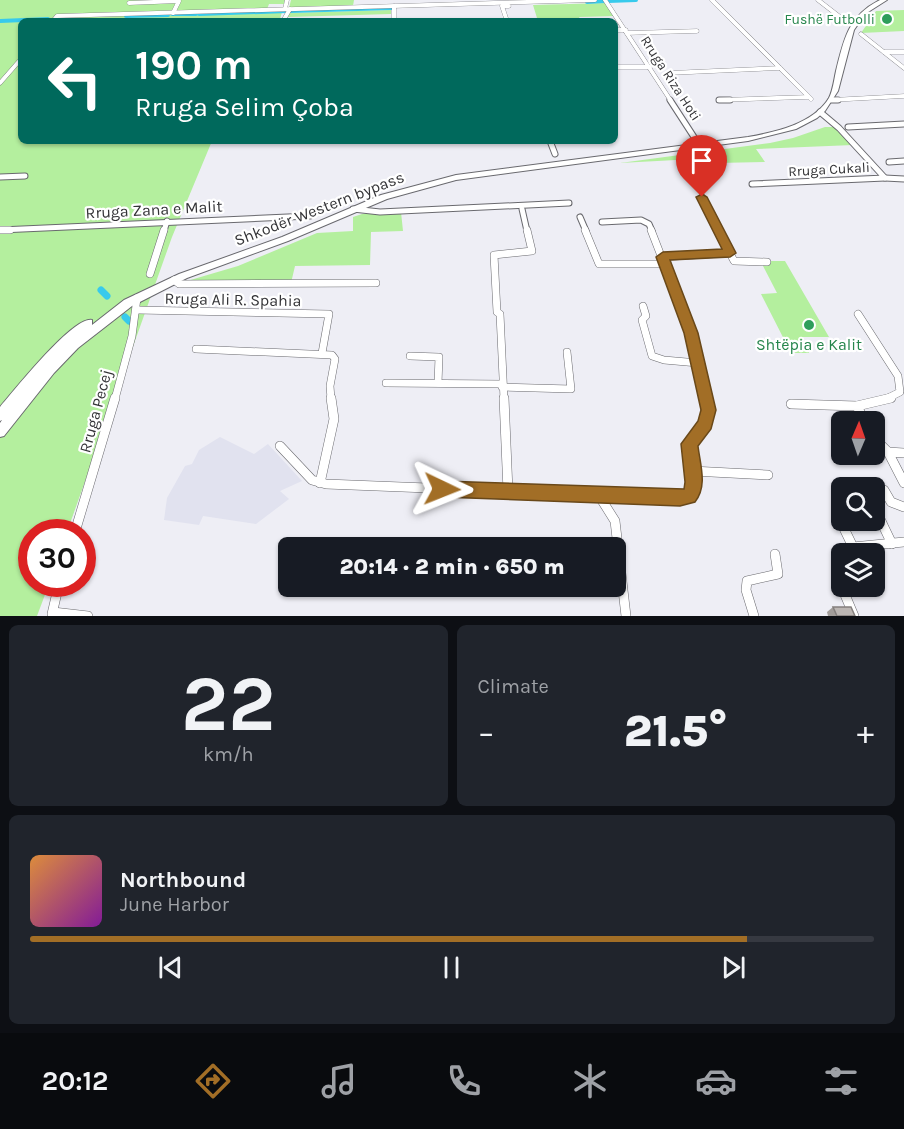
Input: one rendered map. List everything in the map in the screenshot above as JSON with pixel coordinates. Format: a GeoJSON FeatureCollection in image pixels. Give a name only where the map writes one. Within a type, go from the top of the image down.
{"type":"FeatureCollection","features":[{"type":"Feature","properties":{"kind":"highway","name":"Shkodër Western bypass"},"geometry":{"type":"LineString","coordinates":[[0,416],[59,347],[118,302],[147,285],[284,233],[372,196],[436,177],[747,135],[798,120],[813,111],[824,99],[852,14],[874,0]]}},
{"type":"Feature","properties":{"kind":"highway","name":"Shkodër Western bypass"},"geometry":{"type":"LineString","coordinates":[[0,432],[43,378],[74,345],[95,327],[137,298],[174,280],[285,239],[353,209],[413,188],[456,178],[764,136],[790,129],[820,112],[831,100],[852,24],[864,10],[884,0]]}},
{"type":"Feature","properties":{"kind":"street"},"geometry":{"type":"LineString","coordinates":[[285,9],[287,0]]}},
{"type":"Feature","properties":{"kind":"street"},"geometry":{"type":"LineString","coordinates":[[55,18],[57,16],[595,0]]}},
{"type":"Feature","properties":{"kind":"street"},"geometry":{"type":"LineString","coordinates":[[712,0],[810,98],[719,100]]}},
{"type":"Feature","properties":{"kind":"street"},"geometry":{"type":"LineString","coordinates":[[818,0],[840,17]]}},
{"type":"Feature","properties":{"kind":"street"},"geometry":{"type":"LineString","coordinates":[[129,3],[179,1],[173,13]]}},
{"type":"Feature","properties":{"kind":"street"},"geometry":{"type":"LineString","coordinates":[[506,18],[502,6],[606,1]]}},
{"type":"Feature","properties":{"kind":"street","name":"Rruga Riza Hoti"},"geometry":{"type":"LineString","coordinates":[[606,1],[617,18]]}},
{"type":"Feature","properties":{"kind":"street"},"geometry":{"type":"LineString","coordinates":[[394,6],[394,18]]}},
{"type":"Feature","properties":{"kind":"street"},"geometry":{"type":"LineString","coordinates":[[285,18],[291,9]]}},
{"type":"Feature","properties":{"kind":"street","name":"Rruga Riza Hoti"},"geometry":{"type":"LineString","coordinates":[[618,20],[694,137]]}},
{"type":"Feature","properties":{"kind":"street","name":"Rruga Riza Hoti"},"geometry":{"type":"LineString","coordinates":[[618,31],[697,31]]}},
{"type":"Feature","properties":{"kind":"street"},"geometry":{"type":"LineString","coordinates":[[861,34],[904,68]]}},
{"type":"Feature","properties":{"kind":"street"},"geometry":{"type":"LineString","coordinates":[[884,52],[904,52]]}},
{"type":"Feature","properties":{"kind":"street"},"geometry":{"type":"LineString","coordinates":[[0,83],[18,62]]}},
{"type":"Feature","properties":{"kind":"street"},"geometry":{"type":"LineString","coordinates":[[618,67],[650,67]]}},
{"type":"Feature","properties":{"kind":"street"},"geometry":{"type":"LineString","coordinates":[[669,73],[780,68]]}},
{"type":"Feature","properties":{"kind":"street"},"geometry":{"type":"LineString","coordinates":[[831,100],[904,96]]}},
{"type":"Feature","properties":{"kind":"street","name":"Rruga Cukali"},"geometry":{"type":"LineString","coordinates":[[820,112],[839,128],[885,178]]}},
{"type":"Feature","properties":{"kind":"street"},"geometry":{"type":"LineString","coordinates":[[848,127],[904,124]]}},
{"type":"Feature","properties":{"kind":"street"},"geometry":{"type":"LineString","coordinates":[[551,144],[555,154]]}},
{"type":"Feature","properties":{"kind":"street"},"geometry":{"type":"LineString","coordinates":[[889,162],[904,161]]}},
{"type":"Feature","properties":{"kind":"street"},"geometry":{"type":"LineString","coordinates":[[0,177],[25,176]]}},
{"type":"Feature","properties":{"kind":"street"},"geometry":{"type":"LineString","coordinates":[[885,178],[904,178]]}},
{"type":"Feature","properties":{"kind":"street","name":"Rruga Cukali"},"geometry":{"type":"LineString","coordinates":[[752,184],[885,178]]}},
{"type":"Feature","properties":{"kind":"street"},"geometry":{"type":"LineString","coordinates":[[702,197],[734,261],[767,262]]}},
{"type":"Feature","properties":{"kind":"street"},"geometry":{"type":"LineString","coordinates":[[353,209],[380,212],[550,202],[569,203]]}},
{"type":"Feature","properties":{"kind":"street"},"geometry":{"type":"LineString","coordinates":[[508,491],[500,314],[497,312],[494,255],[532,251],[522,209]]}},
{"type":"Feature","properties":{"kind":"street","name":"Rruga Zana e Malit"},"geometry":{"type":"LineString","coordinates":[[0,230],[310,216]]}},
{"type":"Feature","properties":{"kind":"street"},"geometry":{"type":"LineString","coordinates":[[580,217],[599,264],[730,253]]}},
{"type":"Feature","properties":{"kind":"street"},"geometry":{"type":"LineString","coordinates":[[150,274],[168,221]]}},
{"type":"Feature","properties":{"kind":"street"},"geometry":{"type":"LineString","coordinates":[[280,446],[312,480],[320,483],[680,498],[689,496],[693,492],[694,482],[689,444],[706,424],[708,416],[691,333],[649,224],[645,221],[602,222]]}},
{"type":"Feature","properties":{"kind":"street"},"geometry":{"type":"LineString","coordinates":[[174,280],[179,284],[376,283]]}},
{"type":"Feature","properties":{"kind":"street","name":"Rruga Pecej"},"geometry":{"type":"LineString","coordinates":[[79,519],[105,437],[140,304],[137,298]]}},
{"type":"Feature","properties":{"kind":"street"},"geometry":{"type":"LineString","coordinates":[[643,306],[646,316],[642,320],[642,326],[652,356],[664,360],[698,363]]}},
{"type":"Feature","properties":{"kind":"street","name":"Rruga Ali R. Spahia"},"geometry":{"type":"LineString","coordinates":[[138,310],[329,314],[322,353]]}},
{"type":"Feature","properties":{"kind":"street"},"geometry":{"type":"LineString","coordinates":[[791,404],[858,406],[866,401],[893,398],[900,392],[901,385],[894,370],[858,314]]}},
{"type":"Feature","properties":{"kind":"street"},"geometry":{"type":"LineString","coordinates":[[196,349],[332,355],[335,359],[330,386],[334,419],[320,483]]}},
{"type":"Feature","properties":{"kind":"street"},"geometry":{"type":"LineString","coordinates":[[386,382],[571,389],[567,352]]}},
{"type":"Feature","properties":{"kind":"street"},"geometry":{"type":"LineString","coordinates":[[410,356],[439,357],[438,383]]}},
{"type":"Feature","properties":{"kind":"street"},"geometry":{"type":"LineString","coordinates":[[858,406],[860,411]]}},
{"type":"Feature","properties":{"kind":"street"},"geometry":{"type":"LineString","coordinates":[[885,449],[904,483]]}},
{"type":"Feature","properties":{"kind":"street"},"geometry":{"type":"LineString","coordinates":[[888,452],[904,453]]}},
{"type":"Feature","properties":{"kind":"street"},"geometry":{"type":"LineString","coordinates":[[692,471],[768,475]]}},
{"type":"Feature","properties":{"kind":"street"},"geometry":{"type":"LineString","coordinates":[[885,492],[891,502],[896,506],[904,507]]}},
{"type":"Feature","properties":{"kind":"street"},"geometry":{"type":"LineString","coordinates":[[598,494],[615,521],[626,616]]}},
{"type":"Feature","properties":{"kind":"street"},"geometry":{"type":"LineString","coordinates":[[885,529],[892,544]]}},
{"type":"Feature","properties":{"kind":"street"},"geometry":{"type":"LineString","coordinates":[[885,545],[904,542]]}},
{"type":"Feature","properties":{"kind":"street"},"geometry":{"type":"LineString","coordinates":[[754,616],[746,590],[747,581],[778,574],[775,554]]}},
{"type":"Feature","properties":{"kind":"street"},"geometry":{"type":"LineString","coordinates":[[56,597],[52,614],[88,616]]}},
{"type":"Feature","properties":{"kind":"street"},"geometry":{"type":"LineString","coordinates":[[847,597],[854,616]]}},
{"type":"Feature","properties":{"kind":"shaded area"},"geometry":{"type":"Polygon","coordinates":[[[220,437],[254,454],[268,444],[302,481],[280,491],[289,499],[256,524],[203,516],[199,525],[164,520],[167,498],[185,466],[192,464],[199,450],[220,437]]]}},
{"type":"Feature","properties":{"kind":"green space"},"geometry":{"type":"Polygon","coordinates":[[[0,0],[285,0],[284,4],[269,4],[266,12],[282,12],[280,18],[18,18],[18,144],[211,144],[172,237],[72,519],[18,519],[18,597],[44,597],[37,616],[0,616],[0,0]]]}},
{"type":"Feature","properties":{"kind":"green space"},"geometry":{"type":"Polygon","coordinates":[[[291,0],[354,0],[353,6],[289,8],[291,0]]]}},
{"type":"Feature","properties":{"kind":"green space"},"geometry":{"type":"Polygon","coordinates":[[[606,3],[615,16],[537,18],[533,5],[606,3]]]}},
{"type":"Feature","properties":{"kind":"green space"},"geometry":{"type":"Polygon","coordinates":[[[391,10],[391,14],[288,17],[289,13],[391,10]]]}},
{"type":"Feature","properties":{"kind":"green space","name":"Fushë Futbolli"},"geometry":{"type":"Polygon","coordinates":[[[904,10],[904,31],[861,33],[876,11],[904,10]]]}},
{"type":"Feature","properties":{"kind":"green space"},"geometry":{"type":"Polygon","coordinates":[[[825,127],[836,127],[853,145],[756,149],[765,162],[717,163],[713,158],[620,163],[770,143],[825,127]]]}},
{"type":"Feature","properties":{"kind":"green space"},"geometry":{"type":"Polygon","coordinates":[[[401,212],[403,231],[371,232],[370,265],[295,266],[291,283],[187,281],[238,266],[317,233],[353,231],[353,217],[362,214],[401,212]]]}},
{"type":"Feature","properties":{"kind":"green space"},"geometry":{"type":"Polygon","coordinates":[[[769,261],[785,261],[829,337],[802,337],[809,353],[791,353],[761,294],[777,293],[762,264],[769,261]]]}},
{"type":"Feature","properties":{"kind":"building"},"geometry":{"type":"Polygon","coordinates":[[[833,607],[851,607],[855,616],[837,616],[833,607]]]}},
{"type":"Feature","properties":{"kind":"waterway"},"geometry":{"type":"LineString","coordinates":[[608,1],[636,0]]}},
{"type":"Feature","properties":{"kind":"waterway"},"geometry":{"type":"LineString","coordinates":[[587,2],[605,1]]}},
{"type":"Feature","properties":{"kind":"waterway"},"geometry":{"type":"LineString","coordinates":[[291,11],[391,8]]}},
{"type":"Feature","properties":{"kind":"waterway"},"geometry":{"type":"LineString","coordinates":[[199,14],[287,11]]}},
{"type":"Feature","properties":{"kind":"waterway"},"geometry":{"type":"LineString","coordinates":[[172,14],[196,14]]}},
{"type":"Feature","properties":{"kind":"waterway"},"geometry":{"type":"LineString","coordinates":[[126,16],[168,15]]}},
{"type":"Feature","properties":{"kind":"waterway"},"geometry":{"type":"LineString","coordinates":[[0,21],[18,20]]}},
{"type":"Feature","properties":{"kind":"waterway"},"geometry":{"type":"LineString","coordinates":[[101,290],[107,296]]}},
{"type":"Feature","properties":{"kind":"waterway"},"geometry":{"type":"LineString","coordinates":[[125,317],[129,321]]}},
{"type":"Feature","properties":{"kind":"place","name":"Fushë Futbolli"},"geometry":{"type":"Point","coordinates":[887,19]}},
{"type":"Feature","properties":{"kind":"place","name":"Shtëpia e Kalit"},"geometry":{"type":"Point","coordinates":[809,325]}},
{"type":"Feature","properties":{"kind":"route"},"geometry":{"type":"LineString","coordinates":[[442,489],[680,498],[689,496],[693,492],[694,482],[689,444],[706,424],[708,410],[691,333],[676,299],[663,257],[730,253],[702,197]]}}]}
